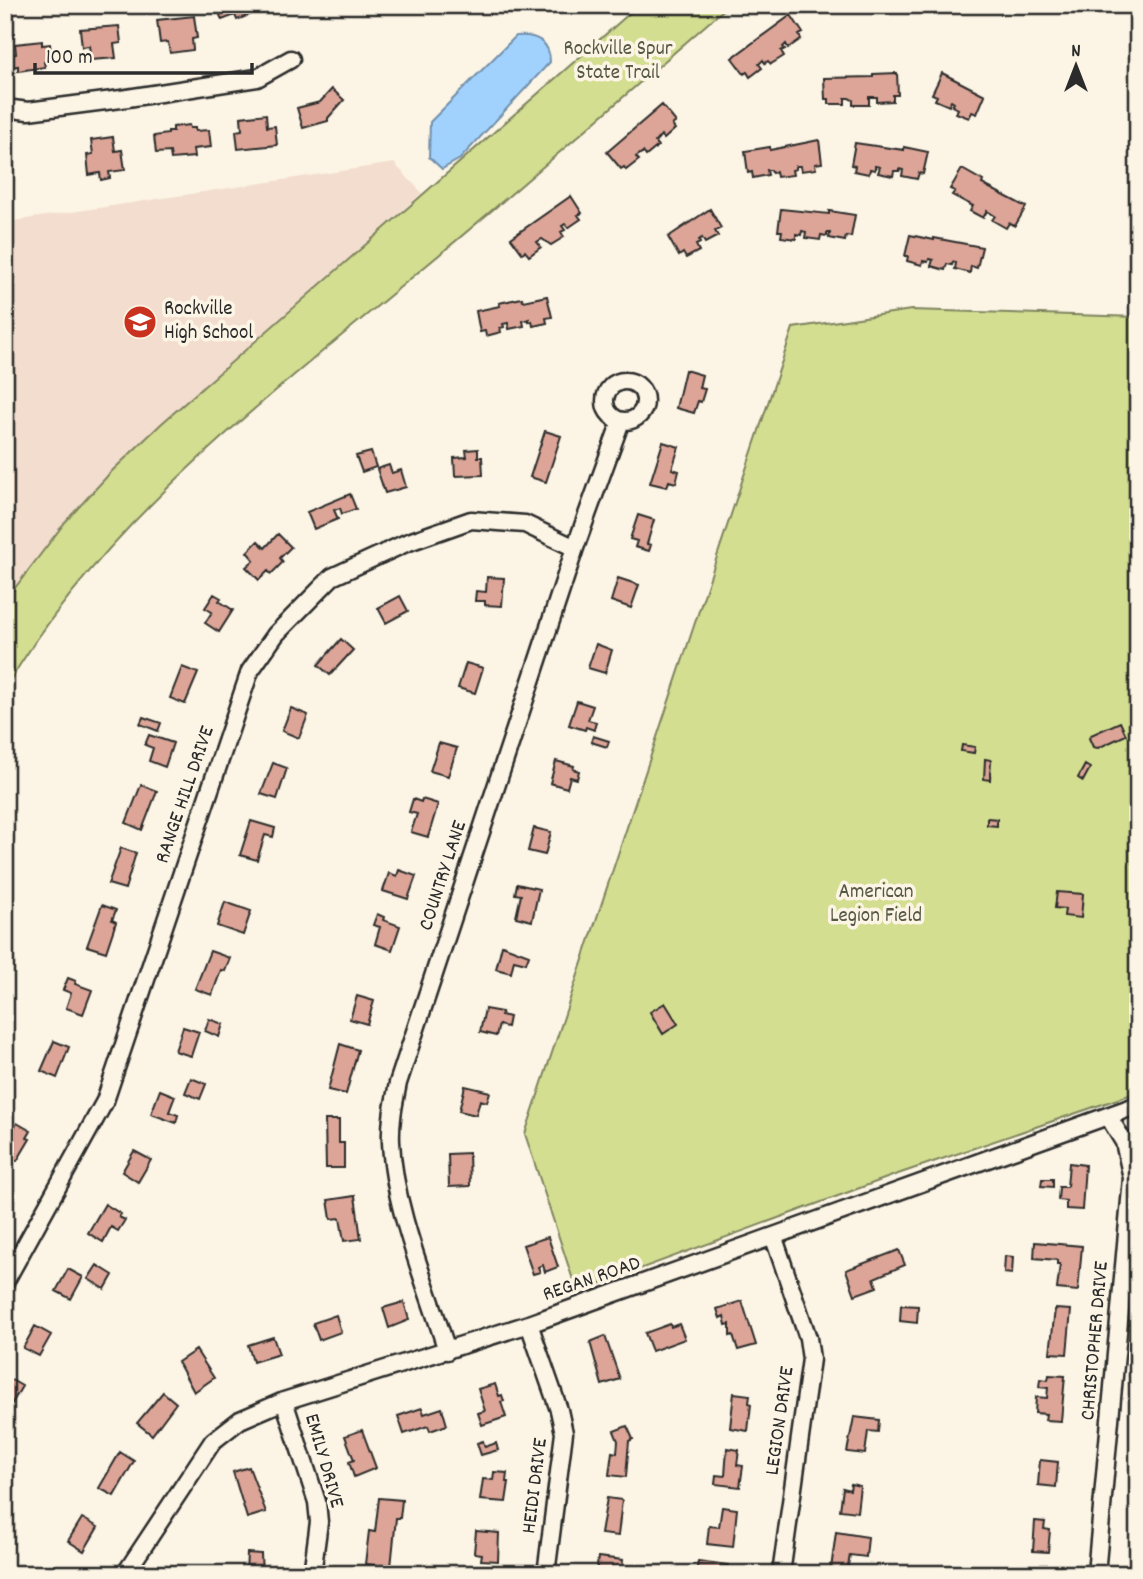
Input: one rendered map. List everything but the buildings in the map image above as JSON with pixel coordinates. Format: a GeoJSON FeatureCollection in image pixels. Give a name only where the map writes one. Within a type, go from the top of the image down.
{"type":"FeatureCollection","features":[{"type":"Feature","properties":{"kind":"street"},"geometry":{"type":"LineString","coordinates":[[5,108],[28,110],[68,106],[257,78],[291,59]]}},
{"type":"Feature","properties":{"kind":"street","name":"COUNTRY LANE"},"geometry":{"type":"LineString","coordinates":[[447,1351],[405,1220],[394,1171],[392,1112],[405,1063],[575,548],[621,421]]}},
{"type":"Feature","properties":{"kind":"street","name":"RANGE HILL DRIVE"},"geometry":{"type":"LineString","coordinates":[[5,1282],[105,1101],[250,671],[276,634],[332,577],[406,543],[471,520],[525,524],[575,548]]}},
{"type":"Feature","properties":{"kind":"street","name":"REGAN ROAD"},"geometry":{"type":"LineString","coordinates":[[125,1574],[213,1441],[240,1420],[284,1401],[529,1324],[1138,1105]]}},
{"type":"Feature","properties":{"kind":"street","name":"CHRISTOPHER DRIVE"},"geometry":{"type":"LineString","coordinates":[[1096,1574],[1132,1178],[1124,1142],[1108,1116]]}},
{"type":"Feature","properties":{"kind":"street","name":"LEGION DRIVE"},"geometry":{"type":"LineString","coordinates":[[774,1238],[808,1338],[811,1360],[781,1574]]}},
{"type":"Feature","properties":{"kind":"street","name":"HEIDI DRIVE"},"geometry":{"type":"LineString","coordinates":[[529,1324],[559,1410],[564,1433],[546,1574]]}},
{"type":"Feature","properties":{"kind":"street","name":"EMILY DRIVE"},"geometry":{"type":"LineString","coordinates":[[284,1401],[317,1502],[319,1522],[313,1574]]}},
{"type":"Feature","properties":{"kind":"shaded area","name":"Rockville High School"},"geometry":{"type":"Polygon","coordinates":[[[394,163],[422,193],[161,424],[112,471],[66,521],[5,602],[5,220],[13,221],[394,163]]]}},
{"type":"Feature","properties":{"kind":"green space","name":"Rockville Spur State Trail"},"geometry":{"type":"Polygon","coordinates":[[[639,5],[729,5],[456,241],[247,415],[192,465],[139,516],[90,571],[45,628],[5,689],[5,601],[66,521],[112,471],[161,424],[639,5]]]}},
{"type":"Feature","properties":{"kind":"green space","name":"American Legion Field"},"geometry":{"type":"Polygon","coordinates":[[[911,310],[1138,317],[1138,1092],[895,1175],[577,1292],[525,1134],[793,328],[911,310]]]}},
{"type":"Feature","properties":{"kind":"water"},"geometry":{"type":"Polygon","coordinates":[[[516,36],[529,36],[540,40],[547,49],[550,62],[460,159],[442,169],[429,157],[430,122],[516,36]]]}},
{"type":"Feature","properties":{"kind":"place","name":"Rockville High School"},"geometry":{"type":"Point","coordinates":[140,322]}}]}
